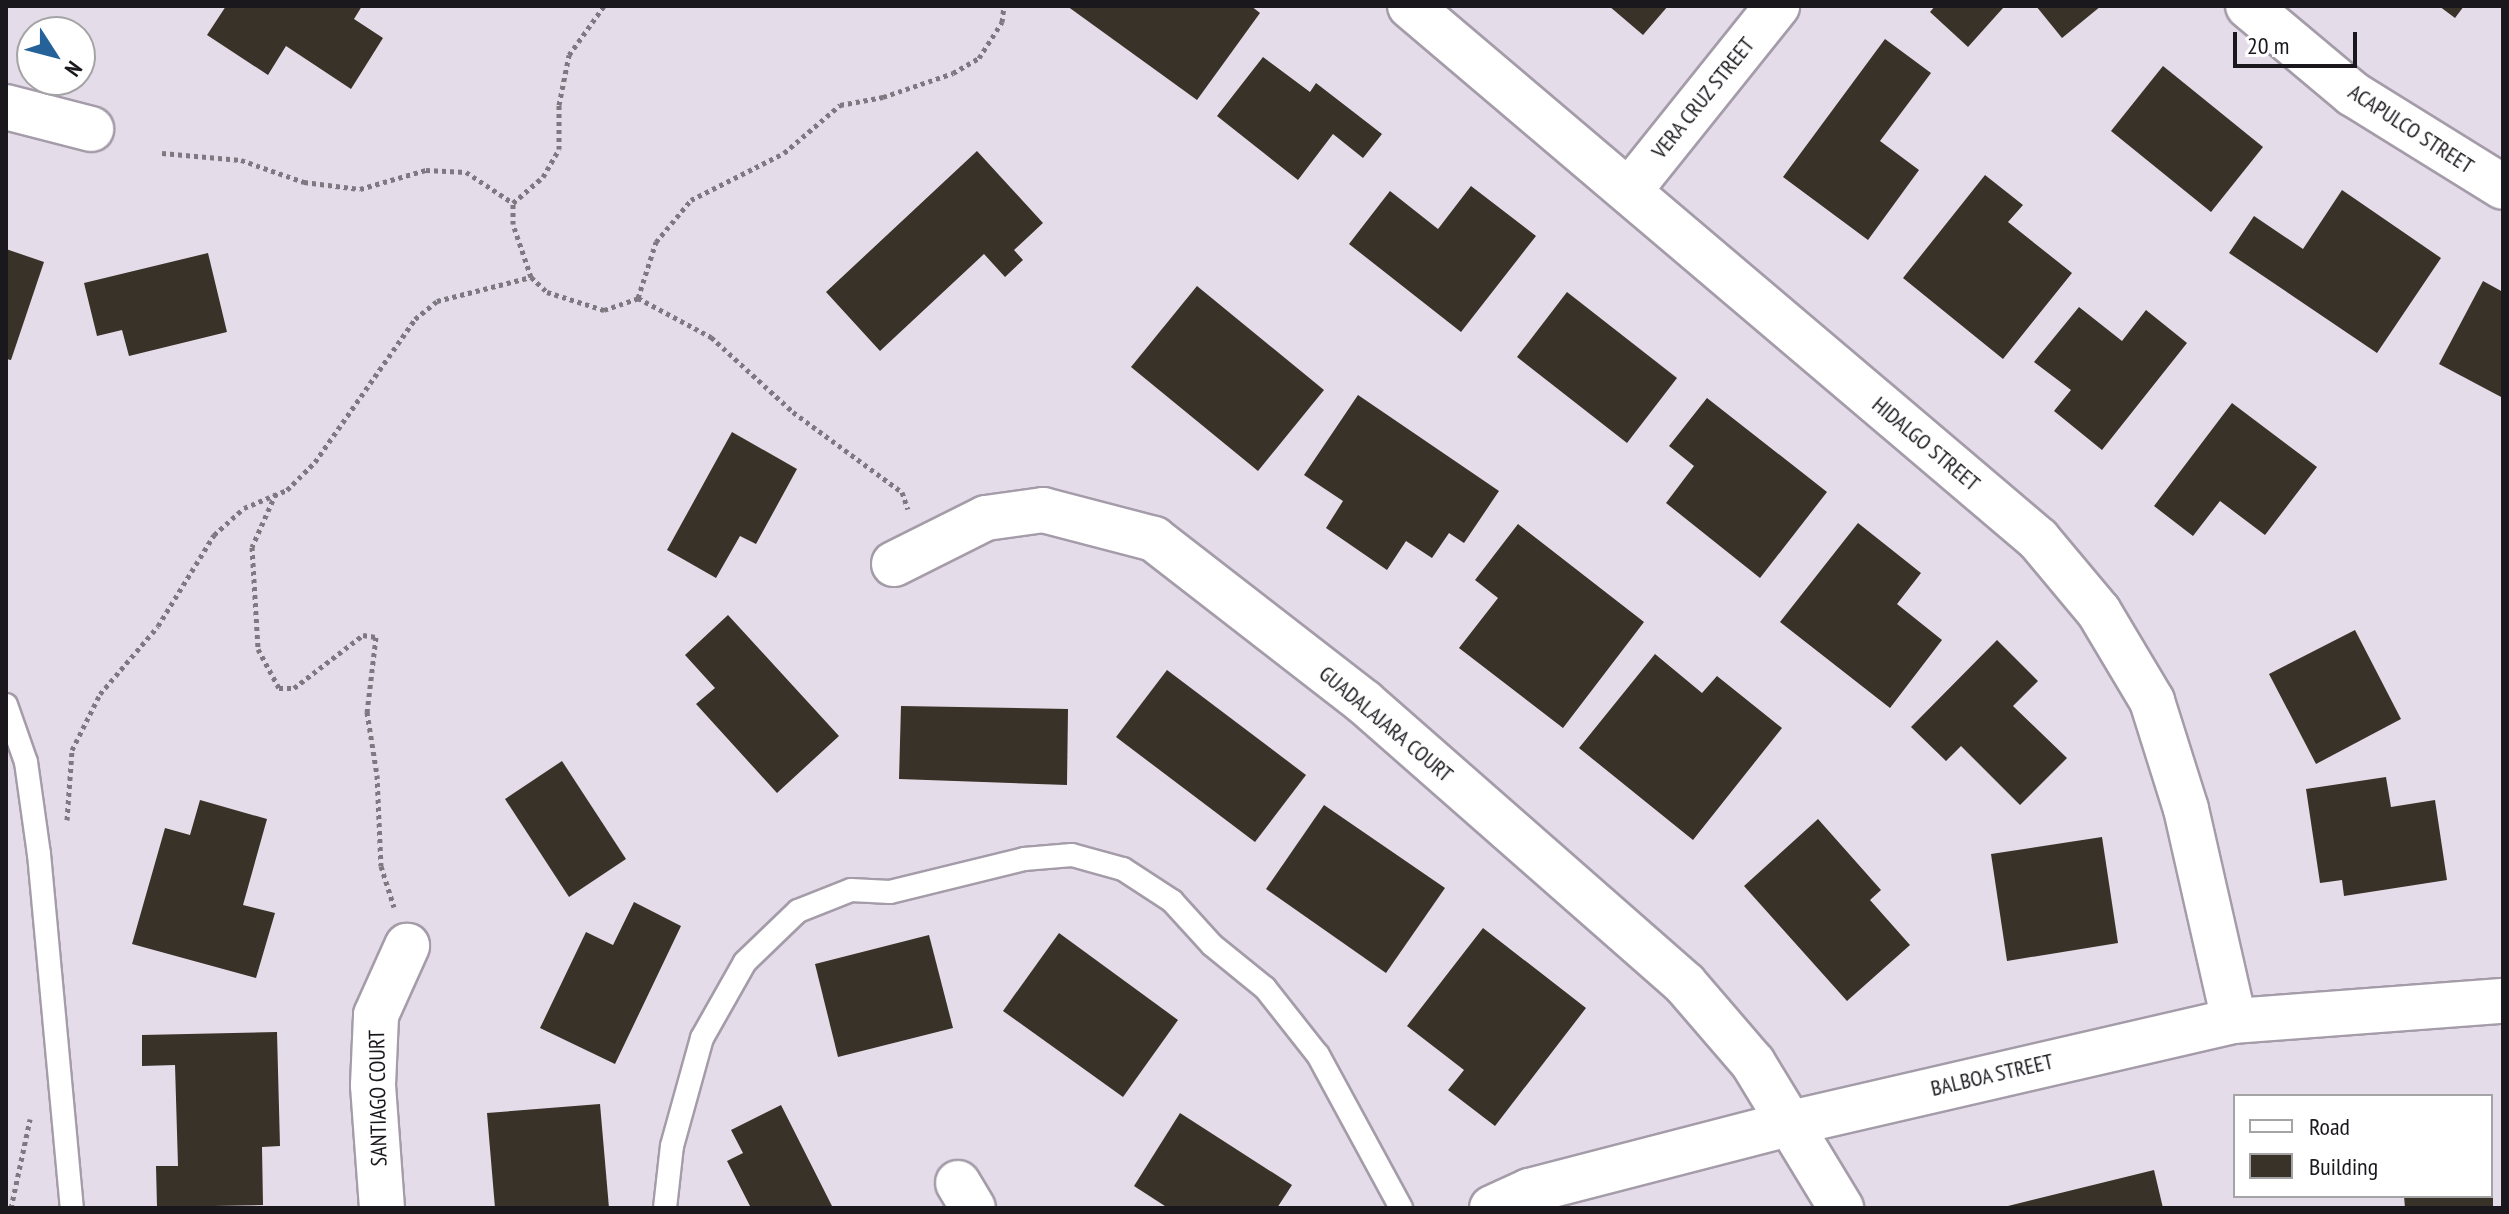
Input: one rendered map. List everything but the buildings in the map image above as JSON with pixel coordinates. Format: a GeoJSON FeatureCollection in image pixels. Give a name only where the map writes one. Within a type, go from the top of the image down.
{"type":"FeatureCollection","features":[{"type":"Feature","properties":{"kind":"street","name":"HIDALGO STREET"},"geometry":{"type":"LineString","coordinates":[[1410,6],[2038,539],[2099,612],[2152,701],[2186,809],[2234,1021]]}},
{"type":"Feature","properties":{"kind":"street","name":"VERA CRUZ STREET"},"geometry":{"type":"LineString","coordinates":[[1629,191],[1777,6]]}},
{"type":"Feature","properties":{"kind":"street","name":"ACAPULCO STREET"},"geometry":{"type":"LineString","coordinates":[[2248,6],[2353,94],[2503,187]]}},
{"type":"Feature","properties":{"kind":"street"},"geometry":{"type":"LineString","coordinates":[[6,107],[91,129]]}},
{"type":"Feature","properties":{"kind":"street","name":"GUADALAJARA COURT"},"geometry":{"type":"LineString","coordinates":[[908,557],[986,518],[1043,510],[1154,539],[1364,702],[1685,984],[1745,1052],[1841,1208]]}},
{"type":"Feature","properties":{"kind":"street","name":"SANTIAGO COURT"},"geometry":{"type":"LineString","coordinates":[[382,1208],[373,1085],[376,1015],[407,946]]}},
{"type":"Feature","properties":{"kind":"street","name":"BALBOA STREET"},"geometry":{"type":"LineString","coordinates":[[1492,1208],[1529,1191],[1791,1123],[2234,1021],[2503,1001]]}},
{"type":"Feature","properties":{"kind":"lane"},"geometry":{"type":"LineString","coordinates":[[6,705],[26,762],[39,854],[72,1208]]}},
{"type":"Feature","properties":{"kind":"lane"},"geometry":{"type":"LineString","coordinates":[[665,1208],[672,1146],[702,1038],[745,962],[798,911],[851,890],[890,892],[1024,859],[1072,855],[1123,869],[1172,901],[1212,945],[1265,988],[1318,1055],[1401,1208]]}},
{"type":"Feature","properties":{"kind":"path"},"geometry":{"type":"LineString","coordinates":[[604,6],[569,55],[559,105],[559,149],[543,177],[513,203],[513,224],[531,277],[547,292],[604,310],[638,298],[711,337],[793,412],[902,492],[908,557]]}},
{"type":"Feature","properties":{"kind":"path"},"geometry":{"type":"LineString","coordinates":[[638,298],[656,242],[691,200],[784,153],[840,105],[883,97],[953,73],[979,58],[1002,22],[1004,6]]}},
{"type":"Feature","properties":{"kind":"path"},"geometry":{"type":"LineString","coordinates":[[162,153],[241,160],[304,182],[360,189],[426,170],[466,172],[513,203]]}},
{"type":"Feature","properties":{"kind":"path"},"geometry":{"type":"LineString","coordinates":[[39,854],[62,834],[71,812],[72,750],[100,694],[158,626],[214,535],[244,508],[287,490],[315,462],[415,319],[437,301],[531,277]]}},
{"type":"Feature","properties":{"kind":"path"},"geometry":{"type":"LineString","coordinates":[[276,493],[252,547],[258,649],[279,688],[294,688],[363,635],[376,637],[367,712],[377,775],[381,866],[407,946]]}},
{"type":"Feature","properties":{"kind":"path"},"geometry":{"type":"LineString","coordinates":[[11,1208],[30,1117],[63,1096]]}}]}
